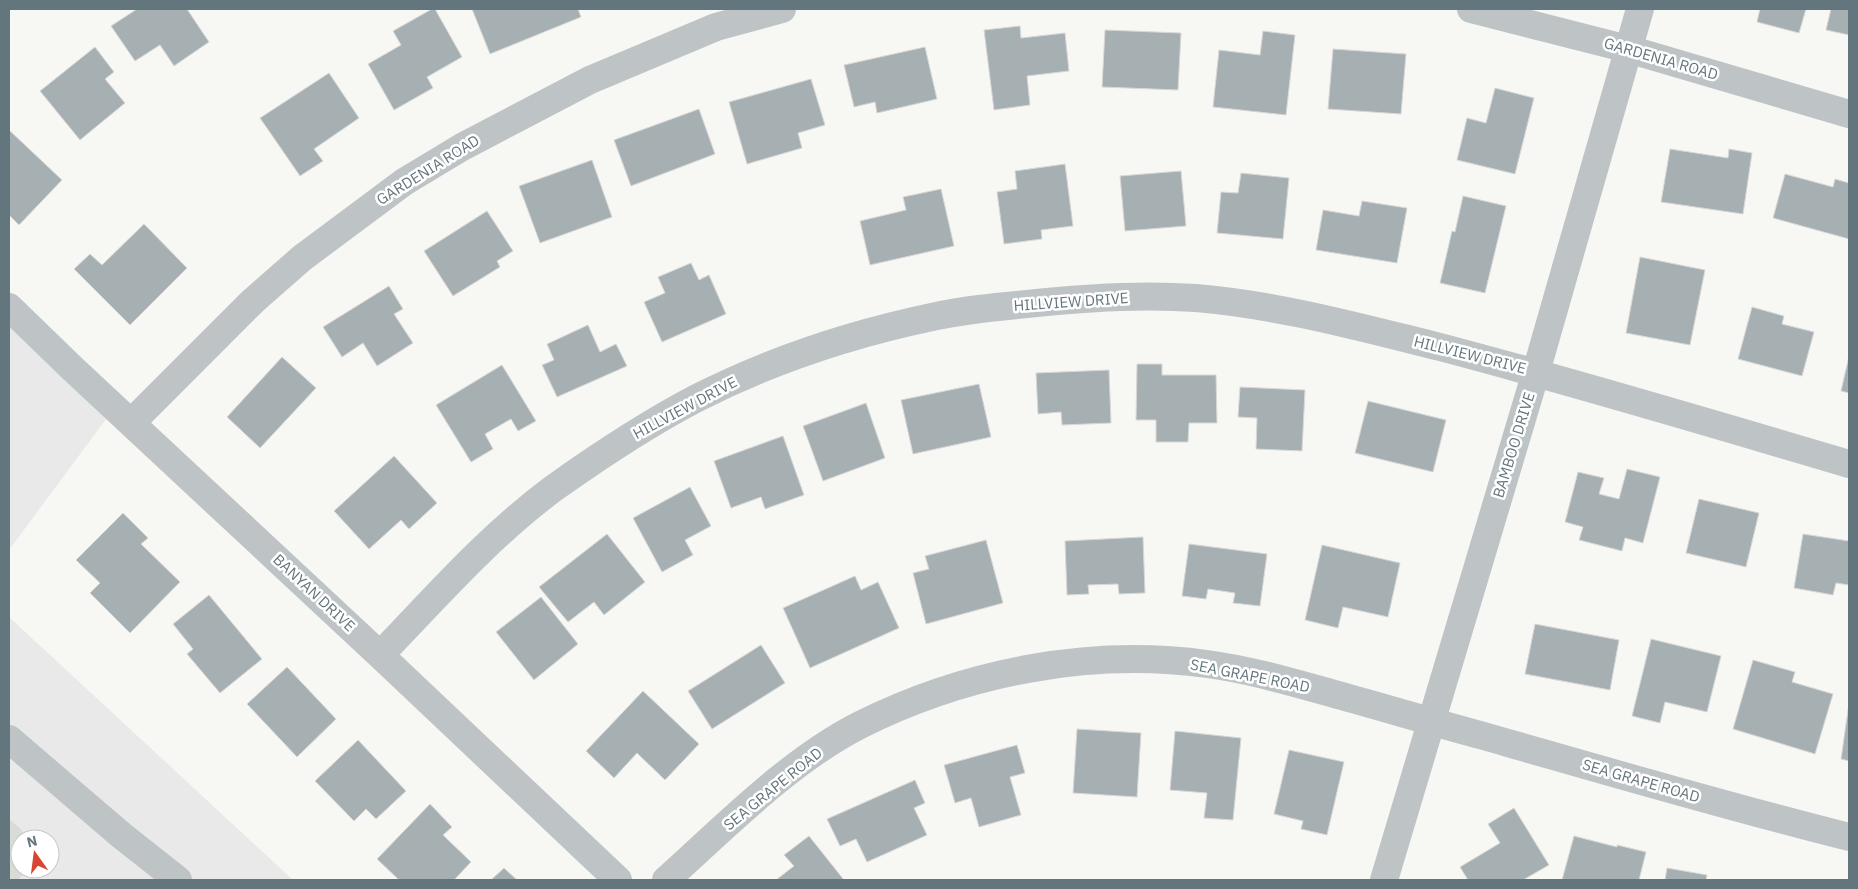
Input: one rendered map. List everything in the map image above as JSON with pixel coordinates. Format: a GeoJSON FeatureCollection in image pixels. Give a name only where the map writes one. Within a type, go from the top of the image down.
{"type":"FeatureCollection","features":[{"type":"Feature","properties":{"kind":"street","name":"GARDENIA ROAD"},"geometry":{"type":"LineString","coordinates":[[131,423],[253,301],[302,258],[404,182],[470,142],[590,80],[716,27],[782,9]]}},
{"type":"Feature","properties":{"kind":"street","name":"GARDENIA ROAD"},"geometry":{"type":"LineString","coordinates":[[1471,9],[1628,49],[1849,114]]}},
{"type":"Feature","properties":{"kind":"street","name":"BAMBOO DRIVE"},"geometry":{"type":"LineString","coordinates":[[1384,880],[1536,372],[1640,9]]}},
{"type":"Feature","properties":{"kind":"street","name":"HILLVIEW DRIVE"},"geometry":{"type":"LineString","coordinates":[[380,654],[475,557],[511,524],[552,490],[642,430],[696,399],[753,372],[806,352],[866,333],[934,316],[1060,300],[1123,297],[1193,298],[1263,307],[1337,321],[1536,372],[1849,464]]}},
{"type":"Feature","properties":{"kind":"street","name":"BANYAN DRIVE"},"geometry":{"type":"LineString","coordinates":[[9,307],[380,654],[618,880]]}},
{"type":"Feature","properties":{"kind":"street","name":"SEA GRAPE ROAD"},"geometry":{"type":"LineString","coordinates":[[666,880],[773,785],[822,748],[860,726],[944,691],[1005,674],[1086,660],[1133,659],[1208,664],[1286,681],[1740,810],[1849,837]]}},
{"type":"Feature","properties":{"kind":"street"},"geometry":{"type":"LineString","coordinates":[[9,739],[121,835],[178,880]]}},
{"type":"Feature","properties":{"kind":"shaded area"},"geometry":{"type":"Polygon","coordinates":[[[9,313],[109,415],[9,550],[9,313]]]}},
{"type":"Feature","properties":{"kind":"shaded area"},"geometry":{"type":"Polygon","coordinates":[[[9,617],[293,880],[18,880],[60,879],[60,829],[21,829],[9,819],[9,617]]]}},
{"type":"Feature","properties":{"kind":"shaded area"},"geometry":{"type":"Polygon","coordinates":[[[9,819],[21,829],[10,829],[10,879],[19,879],[9,880],[9,819]]]}},
{"type":"Feature","properties":{"kind":"building"},"geometry":{"type":"Polygon","coordinates":[[[137,9],[187,9],[209,42],[174,66],[160,45],[135,61],[111,26],[137,9]]]}},
{"type":"Feature","properties":{"kind":"building"},"geometry":{"type":"Polygon","coordinates":[[[435,9],[462,57],[427,77],[433,88],[394,110],[368,64],[401,45],[393,31],[435,9]]]}},
{"type":"Feature","properties":{"kind":"building"},"geometry":{"type":"Polygon","coordinates":[[[472,9],[578,9],[581,17],[490,54],[472,9]]]}},
{"type":"Feature","properties":{"kind":"building"},"geometry":{"type":"Polygon","coordinates":[[[1760,9],[1806,9],[1799,33],[1757,22],[1760,9]]]}},
{"type":"Feature","properties":{"kind":"building"},"geometry":{"type":"Polygon","coordinates":[[[1831,9],[1849,9],[1849,35],[1826,30],[1831,9]]]}},
{"type":"Feature","properties":{"kind":"building"},"geometry":{"type":"Polygon","coordinates":[[[1020,26],[1021,38],[1065,33],[1069,71],[1027,76],[1030,105],[994,110],[984,30],[1020,26]]]}},
{"type":"Feature","properties":{"kind":"building"},"geometry":{"type":"Polygon","coordinates":[[[1105,30],[1181,33],[1178,90],[1102,87],[1105,30]]]}},
{"type":"Feature","properties":{"kind":"building"},"geometry":{"type":"Polygon","coordinates":[[[1263,31],[1295,35],[1286,115],[1213,107],[1219,50],[1260,55],[1263,31]]]}},
{"type":"Feature","properties":{"kind":"building"},"geometry":{"type":"Polygon","coordinates":[[[95,47],[114,72],[105,79],[125,103],[80,140],[40,91],[95,47]]]}},
{"type":"Feature","properties":{"kind":"building"},"geometry":{"type":"Polygon","coordinates":[[[925,47],[937,99],[877,113],[875,102],[854,107],[844,65],[925,47]]]}},
{"type":"Feature","properties":{"kind":"building"},"geometry":{"type":"Polygon","coordinates":[[[1333,49],[1406,54],[1401,114],[1328,109],[1333,49]]]}},
{"type":"Feature","properties":{"kind":"building"},"geometry":{"type":"Polygon","coordinates":[[[329,73],[359,118],[314,149],[323,161],[300,176],[260,118],[329,73]]]}},
{"type":"Feature","properties":{"kind":"building"},"geometry":{"type":"Polygon","coordinates":[[[811,79],[825,125],[798,133],[802,148],[747,164],[729,102],[811,79]]]}},
{"type":"Feature","properties":{"kind":"building"},"geometry":{"type":"Polygon","coordinates":[[[1495,88],[1534,98],[1515,174],[1457,160],[1467,118],[1486,123],[1495,88]]]}},
{"type":"Feature","properties":{"kind":"building"},"geometry":{"type":"Polygon","coordinates":[[[699,109],[715,154],[631,186],[614,140],[699,109]]]}},
{"type":"Feature","properties":{"kind":"building"},"geometry":{"type":"Polygon","coordinates":[[[9,130],[62,180],[19,225],[9,215],[9,130]]]}},
{"type":"Feature","properties":{"kind":"building"},"geometry":{"type":"Polygon","coordinates":[[[1670,149],[1728,158],[1729,149],[1752,153],[1743,214],[1661,202],[1670,149]]]}},
{"type":"Feature","properties":{"kind":"building"},"geometry":{"type":"Polygon","coordinates":[[[592,160],[612,217],[540,243],[519,186],[592,160]]]}},
{"type":"Feature","properties":{"kind":"building"},"geometry":{"type":"Polygon","coordinates":[[[1065,164],[1073,226],[1041,230],[1042,239],[1004,244],[997,192],[1017,189],[1015,171],[1065,164]]]}},
{"type":"Feature","properties":{"kind":"building"},"geometry":{"type":"Polygon","coordinates":[[[1181,171],[1186,226],[1125,231],[1120,176],[1181,171]]]}},
{"type":"Feature","properties":{"kind":"building"},"geometry":{"type":"Polygon","coordinates":[[[1241,173],[1289,178],[1283,239],[1217,233],[1221,192],[1238,193],[1241,173]]]}},
{"type":"Feature","properties":{"kind":"building"},"geometry":{"type":"Polygon","coordinates":[[[1785,174],[1833,187],[1835,179],[1849,183],[1849,239],[1773,218],[1785,174]]]}},
{"type":"Feature","properties":{"kind":"building"},"geometry":{"type":"Polygon","coordinates":[[[941,189],[954,246],[870,265],[860,221],[906,210],[903,197],[941,189]]]}},
{"type":"Feature","properties":{"kind":"building"},"geometry":{"type":"Polygon","coordinates":[[[1463,196],[1506,206],[1485,293],[1440,283],[1452,231],[1455,232],[1463,196]]]}},
{"type":"Feature","properties":{"kind":"building"},"geometry":{"type":"Polygon","coordinates":[[[1362,201],[1407,208],[1397,263],[1316,250],[1323,210],[1359,216],[1362,201]]]}},
{"type":"Feature","properties":{"kind":"building"},"geometry":{"type":"Polygon","coordinates":[[[487,211],[513,251],[497,261],[500,267],[453,296],[424,251],[487,211]]]}},
{"type":"Feature","properties":{"kind":"building"},"geometry":{"type":"Polygon","coordinates":[[[144,224],[187,268],[130,325],[74,269],[90,254],[102,265],[144,224]]]}},
{"type":"Feature","properties":{"kind":"building"},"geometry":{"type":"Polygon","coordinates":[[[1640,257],[1705,270],[1690,345],[1626,333],[1640,257]]]}},
{"type":"Feature","properties":{"kind":"building"},"geometry":{"type":"Polygon","coordinates":[[[691,263],[699,280],[709,275],[726,314],[662,342],[644,302],[665,293],[658,277],[691,263]]]}},
{"type":"Feature","properties":{"kind":"building"},"geometry":{"type":"Polygon","coordinates":[[[389,286],[403,309],[394,314],[413,343],[377,366],[363,343],[342,357],[323,327],[389,286]]]}},
{"type":"Feature","properties":{"kind":"building"},"geometry":{"type":"Polygon","coordinates":[[[1752,307],[1784,316],[1782,324],[1814,332],[1802,376],[1738,359],[1752,307]]]}},
{"type":"Feature","properties":{"kind":"building"},"geometry":{"type":"Polygon","coordinates":[[[588,325],[600,352],[616,344],[627,366],[557,397],[542,365],[554,360],[547,344],[588,325]]]}},
{"type":"Feature","properties":{"kind":"building"},"geometry":{"type":"Polygon","coordinates":[[[1849,356],[1849,393],[1841,391],[1849,356]]]}},
{"type":"Feature","properties":{"kind":"building"},"geometry":{"type":"Polygon","coordinates":[[[282,357],[316,388],[260,448],[227,417],[282,357]]]}},
{"type":"Feature","properties":{"kind":"building"},"geometry":{"type":"Polygon","coordinates":[[[1137,364],[1162,364],[1162,375],[1216,375],[1217,423],[1189,423],[1188,442],[1156,442],[1156,420],[1136,420],[1137,364]]]}},
{"type":"Feature","properties":{"kind":"building"},"geometry":{"type":"Polygon","coordinates":[[[502,365],[536,421],[518,431],[511,419],[485,434],[493,449],[471,462],[436,405],[502,365]]]}},
{"type":"Feature","properties":{"kind":"building"},"geometry":{"type":"Polygon","coordinates":[[[1109,370],[1111,423],[1062,425],[1061,412],[1038,414],[1036,373],[1109,370]]]}},
{"type":"Feature","properties":{"kind":"building"},"geometry":{"type":"Polygon","coordinates":[[[979,384],[991,437],[913,454],[901,400],[979,384]]]}},
{"type":"Feature","properties":{"kind":"building"},"geometry":{"type":"Polygon","coordinates":[[[1240,387],[1305,390],[1302,451],[1256,449],[1257,418],[1238,417],[1240,387]]]}},
{"type":"Feature","properties":{"kind":"building"},"geometry":{"type":"Polygon","coordinates":[[[1368,401],[1446,420],[1433,472],[1355,453],[1368,401]]]}},
{"type":"Feature","properties":{"kind":"building"},"geometry":{"type":"Polygon","coordinates":[[[866,403],[885,458],[823,481],[803,426],[866,403]]]}},
{"type":"Feature","properties":{"kind":"building"},"geometry":{"type":"Polygon","coordinates":[[[783,436],[804,495],[765,509],[761,497],[731,508],[714,461],[783,436]]]}},
{"type":"Feature","properties":{"kind":"building"},"geometry":{"type":"Polygon","coordinates":[[[394,456],[437,503],[409,529],[401,520],[369,549],[334,511],[394,456]]]}},
{"type":"Feature","properties":{"kind":"building"},"geometry":{"type":"Polygon","coordinates":[[[1627,469],[1660,477],[1643,543],[1625,538],[1622,551],[1579,540],[1583,527],[1565,522],[1578,472],[1604,478],[1599,494],[1619,499],[1627,469]]]}},
{"type":"Feature","properties":{"kind":"building"},"geometry":{"type":"Polygon","coordinates":[[[690,487],[711,526],[685,540],[693,555],[662,572],[633,518],[690,487]]]}},
{"type":"Feature","properties":{"kind":"building"},"geometry":{"type":"Polygon","coordinates":[[[1699,499],[1759,513],[1746,567],[1686,553],[1699,499]]]}},
{"type":"Feature","properties":{"kind":"building"},"geometry":{"type":"Polygon","coordinates":[[[123,513],[148,538],[141,544],[180,582],[130,633],[90,593],[100,583],[76,560],[123,513]]]}},
{"type":"Feature","properties":{"kind":"building"},"geometry":{"type":"Polygon","coordinates":[[[607,534],[645,582],[604,615],[594,602],[568,622],[539,587],[607,534]]]}},
{"type":"Feature","properties":{"kind":"building"},"geometry":{"type":"Polygon","coordinates":[[[1803,534],[1849,541],[1849,585],[1836,583],[1833,595],[1794,588],[1803,534]]]}},
{"type":"Feature","properties":{"kind":"building"},"geometry":{"type":"Polygon","coordinates":[[[1143,537],[1145,593],[1119,594],[1118,584],[1088,585],[1089,594],[1067,595],[1065,541],[1143,537]]]}},
{"type":"Feature","properties":{"kind":"building"},"geometry":{"type":"Polygon","coordinates":[[[986,540],[1003,603],[926,624],[913,573],[929,569],[925,556],[986,540]]]}},
{"type":"Feature","properties":{"kind":"building"},"geometry":{"type":"Polygon","coordinates":[[[1189,544],[1267,554],[1260,606],[1233,603],[1235,593],[1208,589],[1206,599],[1182,596],[1189,544]]]}},
{"type":"Feature","properties":{"kind":"building"},"geometry":{"type":"Polygon","coordinates":[[[1322,545],[1400,563],[1388,617],[1343,607],[1338,628],[1305,620],[1322,545]]]}},
{"type":"Feature","properties":{"kind":"building"},"geometry":{"type":"Polygon","coordinates":[[[855,576],[861,590],[878,582],[899,628],[810,668],[783,608],[855,576]]]}},
{"type":"Feature","properties":{"kind":"building"},"geometry":{"type":"Polygon","coordinates":[[[209,595],[262,659],[220,693],[187,654],[193,649],[173,624],[209,595]]]}},
{"type":"Feature","properties":{"kind":"building"},"geometry":{"type":"Polygon","coordinates":[[[541,597],[578,644],[534,680],[496,632],[541,597]]]}},
{"type":"Feature","properties":{"kind":"building"},"geometry":{"type":"Polygon","coordinates":[[[1535,624],[1619,640],[1610,690],[1525,674],[1535,624]]]}},
{"type":"Feature","properties":{"kind":"building"},"geometry":{"type":"Polygon","coordinates":[[[1651,639],[1721,656],[1707,712],[1665,702],[1660,723],[1632,716],[1651,639]]]}},
{"type":"Feature","properties":{"kind":"building"},"geometry":{"type":"Polygon","coordinates":[[[761,645],[785,683],[712,729],[688,691],[761,645]]]}},
{"type":"Feature","properties":{"kind":"building"},"geometry":{"type":"Polygon","coordinates":[[[1753,660],[1795,672],[1792,682],[1833,694],[1815,754],[1733,729],[1753,660]]]}},
{"type":"Feature","properties":{"kind":"building"},"geometry":{"type":"Polygon","coordinates":[[[287,667],[336,719],[297,757],[247,704],[287,667]]]}},
{"type":"Feature","properties":{"kind":"building"},"geometry":{"type":"Polygon","coordinates":[[[643,691],[699,744],[665,780],[637,753],[614,778],[586,751],[643,691]]]}},
{"type":"Feature","properties":{"kind":"building"},"geometry":{"type":"Polygon","coordinates":[[[1849,703],[1849,761],[1841,759],[1849,703]]]}},
{"type":"Feature","properties":{"kind":"building"},"geometry":{"type":"Polygon","coordinates":[[[1077,729],[1141,733],[1137,797],[1073,793],[1077,729]]]}},
{"type":"Feature","properties":{"kind":"building"},"geometry":{"type":"Polygon","coordinates":[[[1175,731],[1241,738],[1233,820],[1204,818],[1207,793],[1170,790],[1175,731]]]}},
{"type":"Feature","properties":{"kind":"building"},"geometry":{"type":"Polygon","coordinates":[[[358,740],[406,791],[376,819],[366,809],[354,821],[315,781],[358,740]]]}},
{"type":"Feature","properties":{"kind":"building"},"geometry":{"type":"Polygon","coordinates":[[[1017,745],[1025,773],[1010,777],[1021,815],[979,827],[971,798],[955,803],[944,765],[1017,745]]]}},
{"type":"Feature","properties":{"kind":"building"},"geometry":{"type":"Polygon","coordinates":[[[1289,750],[1344,762],[1327,835],[1301,829],[1303,821],[1274,814],[1289,750]]]}},
{"type":"Feature","properties":{"kind":"building"},"geometry":{"type":"Polygon","coordinates":[[[915,780],[925,803],[914,808],[927,835],[867,862],[856,839],[840,846],[827,819],[915,780]]]}},
{"type":"Feature","properties":{"kind":"building"},"geometry":{"type":"Polygon","coordinates":[[[430,804],[452,827],[443,835],[471,862],[454,880],[399,880],[377,859],[430,804]]]}},
{"type":"Feature","properties":{"kind":"building"},"geometry":{"type":"Polygon","coordinates":[[[1514,808],[1549,865],[1523,880],[1468,880],[1460,867],[1500,843],[1488,824],[1514,808]]]}},
{"type":"Feature","properties":{"kind":"building"},"geometry":{"type":"Polygon","coordinates":[[[809,836],[844,880],[776,880],[794,866],[784,855],[809,836]]]}},
{"type":"Feature","properties":{"kind":"building"},"geometry":{"type":"Polygon","coordinates":[[[1574,836],[1646,852],[1639,880],[1562,880],[1574,836]]]}},
{"type":"Feature","properties":{"kind":"building"},"geometry":{"type":"Polygon","coordinates":[[[504,868],[517,880],[491,880],[504,868]]]}},
{"type":"Feature","properties":{"kind":"building"},"geometry":{"type":"Polygon","coordinates":[[[1667,868],[1707,875],[1706,880],[1665,880],[1667,868]]]}}]}
